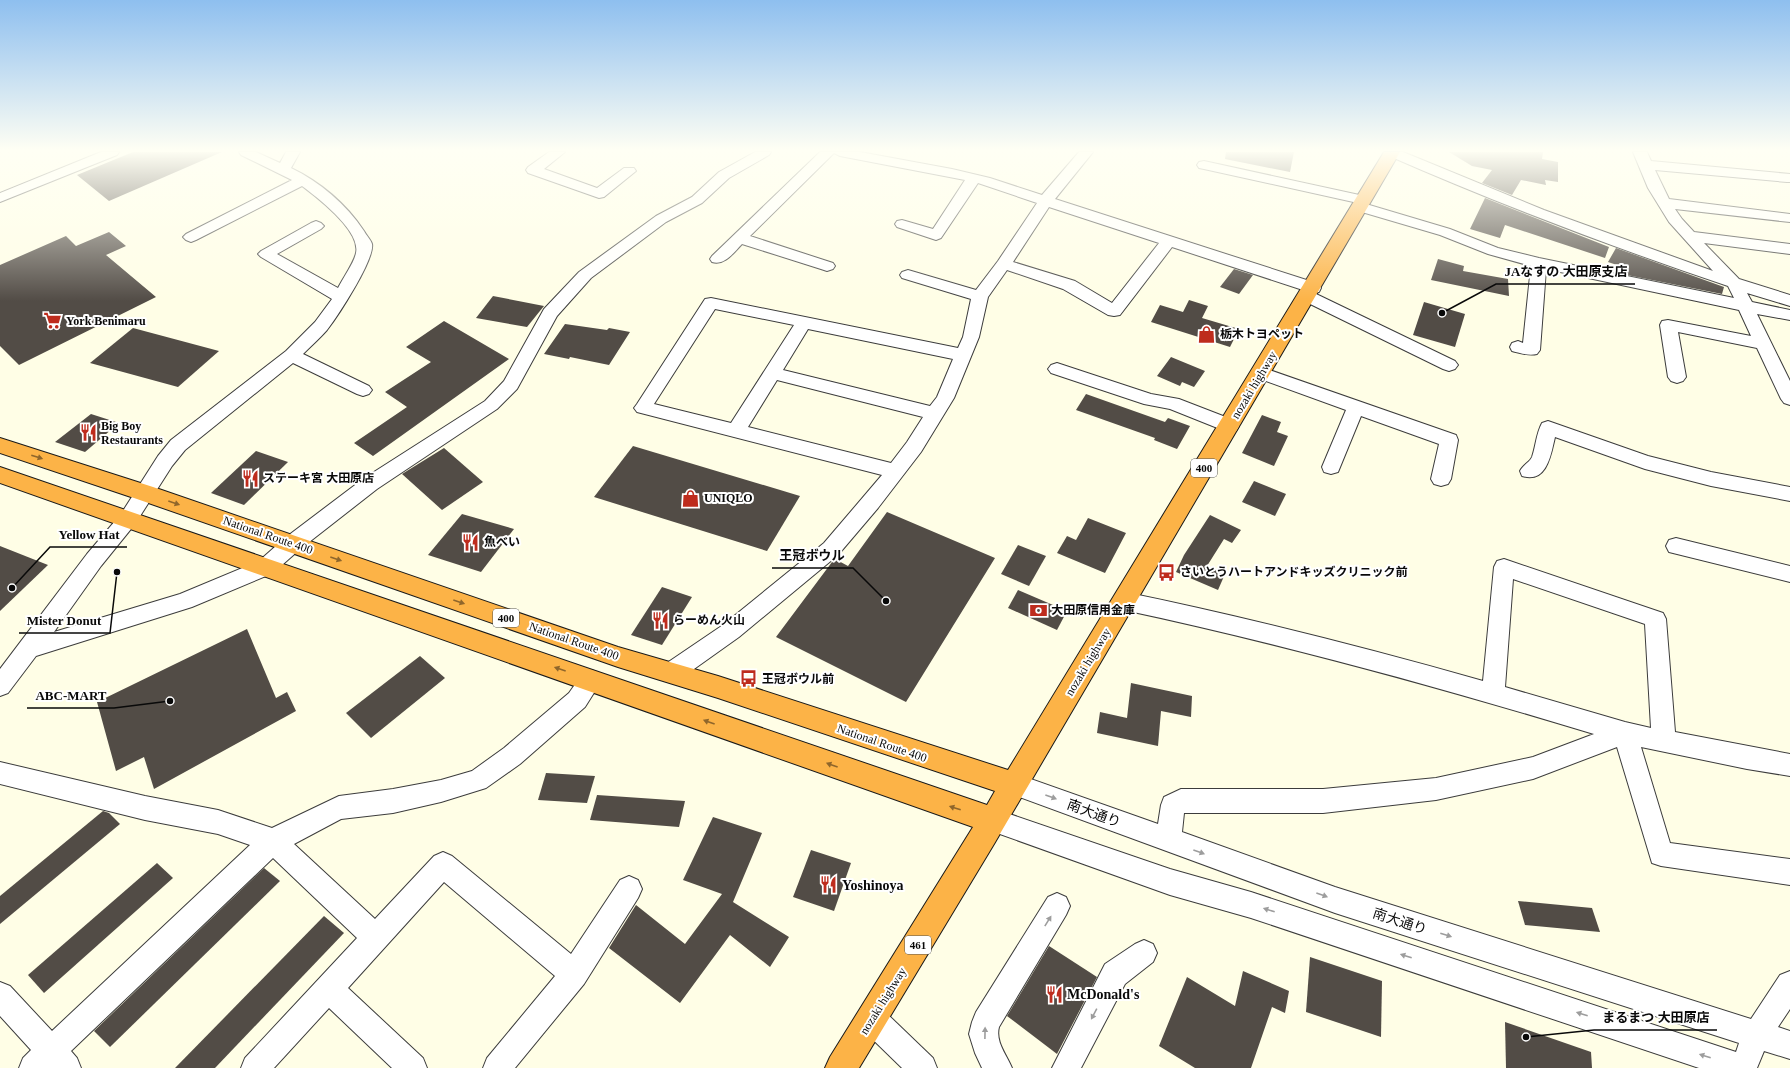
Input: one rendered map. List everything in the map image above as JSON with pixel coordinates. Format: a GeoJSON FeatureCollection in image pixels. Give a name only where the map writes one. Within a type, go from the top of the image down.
{"type":"FeatureCollection","features":[{"type":"Feature","properties":{"kind":"highway","name":"nozaki highway"},"geometry":{"type":"LineString","coordinates":[[841,1068],[956,884],[992,820],[1230,426],[1362,203]]}},
{"type":"Feature","properties":{"kind":"highway","name":"National Route 400"},"geometry":{"type":"LineString","coordinates":[[0,445],[145,493],[618,657],[672,672],[937,761],[1014,784]]}},
{"type":"Feature","properties":{"kind":"highway","name":"400"},"geometry":{"type":"LineString","coordinates":[[0,475],[992,820]]}},
{"type":"Feature","properties":{"kind":"street"},"geometry":{"type":"LineString","coordinates":[[191,236],[259,202]]}},
{"type":"Feature","properties":{"kind":"street"},"geometry":{"type":"LineString","coordinates":[[0,686],[94,560],[128,519],[165,461],[178,445],[292,355],[321,326],[341,297],[364,253],[364,243],[350,221],[331,202]]}},
{"type":"Feature","properties":{"kind":"street"},"geometry":{"type":"LineString","coordinates":[[29,649],[185,601],[266,567],[292,544],[370,484],[491,405],[511,385],[550,313],[586,275],[661,219],[694,202]]}},
{"type":"Feature","properties":{"kind":"street"},"geometry":{"type":"LineString","coordinates":[[718,258],[776,202]]}},
{"type":"Feature","properties":{"kind":"street"},"geometry":{"type":"LineString","coordinates":[[902,224],[936,235],[958,202]]}},
{"type":"Feature","properties":{"kind":"street"},"geometry":{"type":"LineString","coordinates":[[672,672],[731,631],[831,549],[895,471],[914,447],[945,398],[971,337],[980,296],[1004,264],[1044,202]]}},
{"type":"Feature","properties":{"kind":"street"},"geometry":{"type":"LineString","coordinates":[[1048,202],[1169,240],[1310,292],[1449,365]]}},
{"type":"Feature","properties":{"kind":"street"},"geometry":{"type":"LineString","coordinates":[[1357,202],[1445,232],[1493,251],[1539,263],[1790,315]]}},
{"type":"Feature","properties":{"kind":"street"},"geometry":{"type":"LineString","coordinates":[[1508,202],[1618,243],[1735,284],[1790,301]]}},
{"type":"Feature","properties":{"kind":"street"},"geometry":{"type":"LineString","coordinates":[[1664,203],[1790,218]]}},
{"type":"Feature","properties":{"kind":"street"},"geometry":{"type":"LineString","coordinates":[[1664,203],[1676,222],[1735,284],[1790,399]]}},
{"type":"Feature","properties":{"kind":"street"},"geometry":{"type":"LineString","coordinates":[[316,226],[266,254],[341,297]]}},
{"type":"Feature","properties":{"kind":"street"},"geometry":{"type":"LineString","coordinates":[[1689,236],[1790,249]]}},
{"type":"Feature","properties":{"kind":"street"},"geometry":{"type":"LineString","coordinates":[[739,238],[827,266]]}},
{"type":"Feature","properties":{"kind":"street"},"geometry":{"type":"LineString","coordinates":[[1004,264],[1070,285],[1114,311],[1169,240]]}},
{"type":"Feature","properties":{"kind":"street"},"geometry":{"type":"LineString","coordinates":[[1518,347],[1531,350],[1539,263]]}},
{"type":"Feature","properties":{"kind":"street"},"geometry":{"type":"LineString","coordinates":[[908,274],[980,296]]}},
{"type":"Feature","properties":{"kind":"street"},"geometry":{"type":"LineString","coordinates":[[895,471],[643,408],[711,303],[963,355]]}},
{"type":"Feature","properties":{"kind":"street"},"geometry":{"type":"LineString","coordinates":[[736,431],[804,322]]}},
{"type":"Feature","properties":{"kind":"street"},"geometry":{"type":"LineString","coordinates":[[1677,377],[1668,325],[1764,344]]}},
{"type":"Feature","properties":{"kind":"street"},"geometry":{"type":"LineString","coordinates":[[292,355],[363,390]]}},
{"type":"Feature","properties":{"kind":"street"},"geometry":{"type":"LineString","coordinates":[[1057,369],[1150,400],[1173,403],[1230,426]]}},
{"type":"Feature","properties":{"kind":"street"},"geometry":{"type":"LineString","coordinates":[[772,373],[935,414]]}},
{"type":"Feature","properties":{"kind":"street"},"geometry":{"type":"LineString","coordinates":[[1261,373],[1448,440],[1441,479]]}},
{"type":"Feature","properties":{"kind":"street"},"geometry":{"type":"LineString","coordinates":[[1331,467],[1356,407]]}},
{"type":"Feature","properties":{"kind":"street"},"geometry":{"type":"LineString","coordinates":[[1529,471],[1540,462],[1548,428],[1645,462],[1712,479],[1790,494]]}},
{"type":"Feature","properties":{"kind":"street"},"geometry":{"type":"LineString","coordinates":[[1676,546],[1790,574]]}},
{"type":"Feature","properties":{"kind":"street"},"geometry":{"type":"LineString","coordinates":[[1493,693],[1504,567],[1655,619],[1664,741]]}},
{"type":"Feature","properties":{"kind":"street"},"geometry":{"type":"LineString","coordinates":[[1124,601],[1209,618],[1493,693],[1625,733],[1747,758],[1790,765]]}},
{"type":"Feature","properties":{"kind":"street"},"geometry":{"type":"LineString","coordinates":[[0,996],[50,1062],[273,841],[339,808],[441,791],[478,780],[512,756],[577,700],[591,680]]}},
{"type":"Feature","properties":{"kind":"street"},"geometry":{"type":"LineString","coordinates":[[1168,840],[1172,805],[1181,801],[1323,801],[1436,789],[1533,768],[1625,733]]}},
{"type":"Feature","properties":{"kind":"street"},"geometry":{"type":"LineString","coordinates":[[1625,733],[1661,854],[1790,872]]}},
{"type":"Feature","properties":{"kind":"street"},"geometry":{"type":"LineString","coordinates":[[0,773],[145,808],[218,822],[273,841],[376,938]]}},
{"type":"Feature","properties":{"kind":"street","name":"南大通り"},"geometry":{"type":"LineString","coordinates":[[1014,784],[1335,900],[1790,1045]]}},
{"type":"Feature","properties":{"kind":"street"},"geometry":{"type":"LineString","coordinates":[[992,820],[1170,882],[1251,904],[1742,1068],[1757,1034],[1790,985]]}},
{"type":"Feature","properties":{"kind":"street"},"geometry":{"type":"LineString","coordinates":[[255,1068],[443,865],[574,974]]}},
{"type":"Feature","properties":{"kind":"street"},"geometry":{"type":"LineString","coordinates":[[497,1068],[574,974],[629,889]]}},
{"type":"Feature","properties":{"kind":"street"},"geometry":{"type":"LineString","coordinates":[[998,1068],[989,1053],[983,1034],[986,1022],[1057,906]]}},
{"type":"Feature","properties":{"kind":"street"},"geometry":{"type":"LineString","coordinates":[[1066,1068],[1115,974],[1144,953]]}},
{"type":"Feature","properties":{"kind":"street"},"geometry":{"type":"LineString","coordinates":[[329,989],[413,1068]]}},
{"type":"Feature","properties":{"kind":"street"},"geometry":{"type":"LineString","coordinates":[[872,1019],[923,1068]]}},
{"type":"Feature","properties":{"kind":"building"},"geometry":{"type":"Polygon","coordinates":[[[1483,202],[1495,202],[1609,247],[1605,258],[1505,225],[1500,238],[1470,229],[1483,202]]]}},
{"type":"Feature","properties":{"kind":"building","name":"York Benimaru"},"geometry":{"type":"Polygon","coordinates":[[[109,232],[126,246],[106,255],[156,297],[19,365],[0,346],[0,265],[66,236],[76,246],[109,232]]]}},
{"type":"Feature","properties":{"kind":"building"},"geometry":{"type":"Polygon","coordinates":[[[1616,248],[1724,287],[1722,294],[1622,274],[1626,268],[1608,262],[1616,248]]]}},
{"type":"Feature","properties":{"kind":"building"},"geometry":{"type":"Polygon","coordinates":[[[1438,259],[1464,266],[1463,271],[1508,279],[1509,296],[1431,280],[1438,259]]]}},
{"type":"Feature","properties":{"kind":"building"},"geometry":{"type":"Polygon","coordinates":[[[1234,269],[1253,275],[1239,294],[1220,287],[1234,269]]]}},
{"type":"Feature","properties":{"kind":"building"},"geometry":{"type":"Polygon","coordinates":[[[493,296],[544,306],[527,327],[476,318],[493,296]]]}},
{"type":"Feature","properties":{"kind":"building"},"geometry":{"type":"Polygon","coordinates":[[[1189,300],[1208,306],[1202,318],[1239,329],[1230,347],[1151,322],[1160,305],[1183,312],[1189,300]]]}},
{"type":"Feature","properties":{"kind":"building"},"geometry":{"type":"Polygon","coordinates":[[[1424,302],[1465,314],[1455,347],[1413,335],[1424,302]]]}},
{"type":"Feature","properties":{"kind":"building"},"geometry":{"type":"Polygon","coordinates":[[[444,321],[509,359],[373,456],[354,443],[407,407],[385,392],[431,362],[406,347],[444,321]]]}},
{"type":"Feature","properties":{"kind":"building"},"geometry":{"type":"Polygon","coordinates":[[[565,324],[607,330],[609,328],[630,332],[609,365],[570,357],[569,359],[544,354],[565,324]]]}},
{"type":"Feature","properties":{"kind":"building"},"geometry":{"type":"Polygon","coordinates":[[[133,328],[219,351],[178,387],[90,363],[133,328]]]}},
{"type":"Feature","properties":{"kind":"building"},"geometry":{"type":"Polygon","coordinates":[[[1171,357],[1205,371],[1194,387],[1182,382],[1180,386],[1157,376],[1171,357]]]}},
{"type":"Feature","properties":{"kind":"building"},"geometry":{"type":"Polygon","coordinates":[[[1086,394],[1165,422],[1168,418],[1190,426],[1177,449],[1154,440],[1155,438],[1076,410],[1086,394]]]}},
{"type":"Feature","properties":{"kind":"building","name":"Big Boy Restaurants"},"geometry":{"type":"Polygon","coordinates":[[[91,414],[119,423],[85,452],[55,442],[91,414]]]}},
{"type":"Feature","properties":{"kind":"building"},"geometry":{"type":"Polygon","coordinates":[[[1262,415],[1281,422],[1277,432],[1288,436],[1274,466],[1242,453],[1262,415]]]}},
{"type":"Feature","properties":{"kind":"building"},"geometry":{"type":"Polygon","coordinates":[[[633,446],[800,496],[767,551],[594,497],[633,446]]]}},
{"type":"Feature","properties":{"kind":"building"},"geometry":{"type":"Polygon","coordinates":[[[444,448],[483,482],[442,510],[402,474],[444,448]]]}},
{"type":"Feature","properties":{"kind":"building","name":"ステーキ宮 大田原店"},"geometry":{"type":"Polygon","coordinates":[[[256,451],[288,462],[244,505],[211,493],[256,451]]]}},
{"type":"Feature","properties":{"kind":"building"},"geometry":{"type":"Polygon","coordinates":[[[1254,481],[1286,494],[1275,516],[1242,502],[1254,481]]]}},
{"type":"Feature","properties":{"kind":"building"},"geometry":{"type":"Polygon","coordinates":[[[887,512],[995,558],[906,702],[776,637],[832,562],[835,559],[848,566],[887,512]]]}},
{"type":"Feature","properties":{"kind":"building","name":"魚べい"},"geometry":{"type":"Polygon","coordinates":[[[462,514],[514,529],[481,572],[428,555],[462,514]]]}},
{"type":"Feature","properties":{"kind":"building"},"geometry":{"type":"Polygon","coordinates":[[[1210,515],[1241,530],[1232,543],[1224,539],[1207,566],[1225,574],[1218,590],[1176,572],[1184,555],[1210,515]]]}},
{"type":"Feature","properties":{"kind":"building"},"geometry":{"type":"Polygon","coordinates":[[[1088,518],[1126,533],[1105,573],[1057,553],[1067,536],[1076,540],[1088,518]]]}},
{"type":"Feature","properties":{"kind":"building"},"geometry":{"type":"Polygon","coordinates":[[[1018,545],[1046,556],[1029,586],[1001,574],[1018,545]]]}},
{"type":"Feature","properties":{"kind":"building"},"geometry":{"type":"Polygon","coordinates":[[[0,546],[48,565],[0,611],[0,546]]]}},
{"type":"Feature","properties":{"kind":"building"},"geometry":{"type":"Polygon","coordinates":[[[662,587],[692,597],[662,645],[631,635],[662,587]]]}},
{"type":"Feature","properties":{"kind":"building","name":"大田原信用金庫"},"geometry":{"type":"Polygon","coordinates":[[[1018,590],[1067,611],[1057,630],[1008,608],[1018,590]]]}},
{"type":"Feature","properties":{"kind":"building"},"geometry":{"type":"Polygon","coordinates":[[[247,629],[276,698],[287,692],[296,711],[154,789],[144,757],[116,771],[97,702],[247,629]]]}},
{"type":"Feature","properties":{"kind":"building"},"geometry":{"type":"Polygon","coordinates":[[[420,656],[445,678],[371,738],[346,713],[420,656]]]}},
{"type":"Feature","properties":{"kind":"building"},"geometry":{"type":"Polygon","coordinates":[[[1131,683],[1192,696],[1191,717],[1161,711],[1158,746],[1097,733],[1100,712],[1127,718],[1131,683]]]}},
{"type":"Feature","properties":{"kind":"building"},"geometry":{"type":"Polygon","coordinates":[[[546,773],[595,776],[587,803],[538,800],[546,773]]]}},
{"type":"Feature","properties":{"kind":"building"},"geometry":{"type":"Polygon","coordinates":[[[597,795],[685,801],[679,827],[590,820],[597,795]]]}},
{"type":"Feature","properties":{"kind":"building"},"geometry":{"type":"Polygon","coordinates":[[[103,811],[109,813],[120,824],[0,924],[0,896],[103,811]]]}},
{"type":"Feature","properties":{"kind":"building"},"geometry":{"type":"Polygon","coordinates":[[[713,817],[762,833],[733,902],[789,937],[770,967],[730,935],[680,1003],[609,948],[636,905],[685,944],[722,894],[683,880],[713,817]]]}},
{"type":"Feature","properties":{"kind":"building"},"geometry":{"type":"Polygon","coordinates":[[[811,850],[851,863],[834,911],[793,897],[811,850]]]}},
{"type":"Feature","properties":{"kind":"building"},"geometry":{"type":"Polygon","coordinates":[[[157,863],[173,878],[44,993],[28,975],[157,863]]]}},
{"type":"Feature","properties":{"kind":"building"},"geometry":{"type":"Polygon","coordinates":[[[264,868],[280,881],[110,1047],[94,1031],[264,868]]]}},
{"type":"Feature","properties":{"kind":"building"},"geometry":{"type":"Polygon","coordinates":[[[1518,901],[1592,908],[1600,932],[1525,925],[1518,901]]]}},
{"type":"Feature","properties":{"kind":"building"},"geometry":{"type":"Polygon","coordinates":[[[324,916],[344,933],[215,1068],[175,1068],[324,916]]]}},
{"type":"Feature","properties":{"kind":"building"},"geometry":{"type":"Polygon","coordinates":[[[1049,946],[1097,977],[1057,1054],[1007,1016],[1049,946]]]}},
{"type":"Feature","properties":{"kind":"building"},"geometry":{"type":"Polygon","coordinates":[[[1310,957],[1382,981],[1381,1037],[1306,1012],[1310,957]]]}},
{"type":"Feature","properties":{"kind":"building"},"geometry":{"type":"Polygon","coordinates":[[[1243,971],[1289,991],[1285,1013],[1272,1007],[1251,1068],[1195,1068],[1159,1046],[1187,977],[1235,1006],[1243,971]]]}},
{"type":"Feature","properties":{"kind":"building"},"geometry":{"type":"Polygon","coordinates":[[[1505,1022],[1591,1052],[1592,1068],[1506,1068],[1505,1022]]]}},
{"type":"Feature","properties":{"kind":"place","name":"JAなすの 大田原支店"},"geometry":{"type":"Point","coordinates":[1442,313]}},
{"type":"Feature","properties":{"kind":"place","name":"York Benimaru"},"geometry":{"type":"Point","coordinates":[53,321]}},
{"type":"Feature","properties":{"kind":"place","name":"栃木トヨペット"},"geometry":{"type":"Point","coordinates":[1207,334]}},
{"type":"Feature","properties":{"kind":"place","name":"Big Boy Restaurants"},"geometry":{"type":"Point","coordinates":[88,433]}},
{"type":"Feature","properties":{"kind":"place","name":"ステーキ宮 大田原店"},"geometry":{"type":"Point","coordinates":[250,478]}},
{"type":"Feature","properties":{"kind":"place","name":"UNIQLO"},"geometry":{"type":"Point","coordinates":[691,498]}},
{"type":"Feature","properties":{"kind":"place","name":"魚べい"},"geometry":{"type":"Point","coordinates":[471,542]}},
{"type":"Feature","properties":{"kind":"place","name":"Mister Donut"},"geometry":{"type":"Point","coordinates":[117,572]}},
{"type":"Feature","properties":{"kind":"place","name":"さいとうハートアンドキッズクリニック前"},"geometry":{"type":"Point","coordinates":[1167,572]}},
{"type":"Feature","properties":{"kind":"place","name":"Yellow Hat"},"geometry":{"type":"Point","coordinates":[12,588]}},
{"type":"Feature","properties":{"kind":"place","name":"王冠ボウル"},"geometry":{"type":"Point","coordinates":[886,601]}},
{"type":"Feature","properties":{"kind":"place","name":"大田原信用金庫"},"geometry":{"type":"Point","coordinates":[1038,610]}},
{"type":"Feature","properties":{"kind":"place","name":"らーめん火山"},"geometry":{"type":"Point","coordinates":[660,620]}},
{"type":"Feature","properties":{"kind":"place","name":"王冠ボウル前"},"geometry":{"type":"Point","coordinates":[749,679]}},
{"type":"Feature","properties":{"kind":"place","name":"ABC-MART"},"geometry":{"type":"Point","coordinates":[170,701]}},
{"type":"Feature","properties":{"kind":"place","name":"Yoshinoya"},"geometry":{"type":"Point","coordinates":[829,885]}},
{"type":"Feature","properties":{"kind":"place","name":"McDonald's"},"geometry":{"type":"Point","coordinates":[1054,994]}},
{"type":"Feature","properties":{"kind":"place","name":"まるまつ 大田原店"},"geometry":{"type":"Point","coordinates":[1526,1037]}}]}
